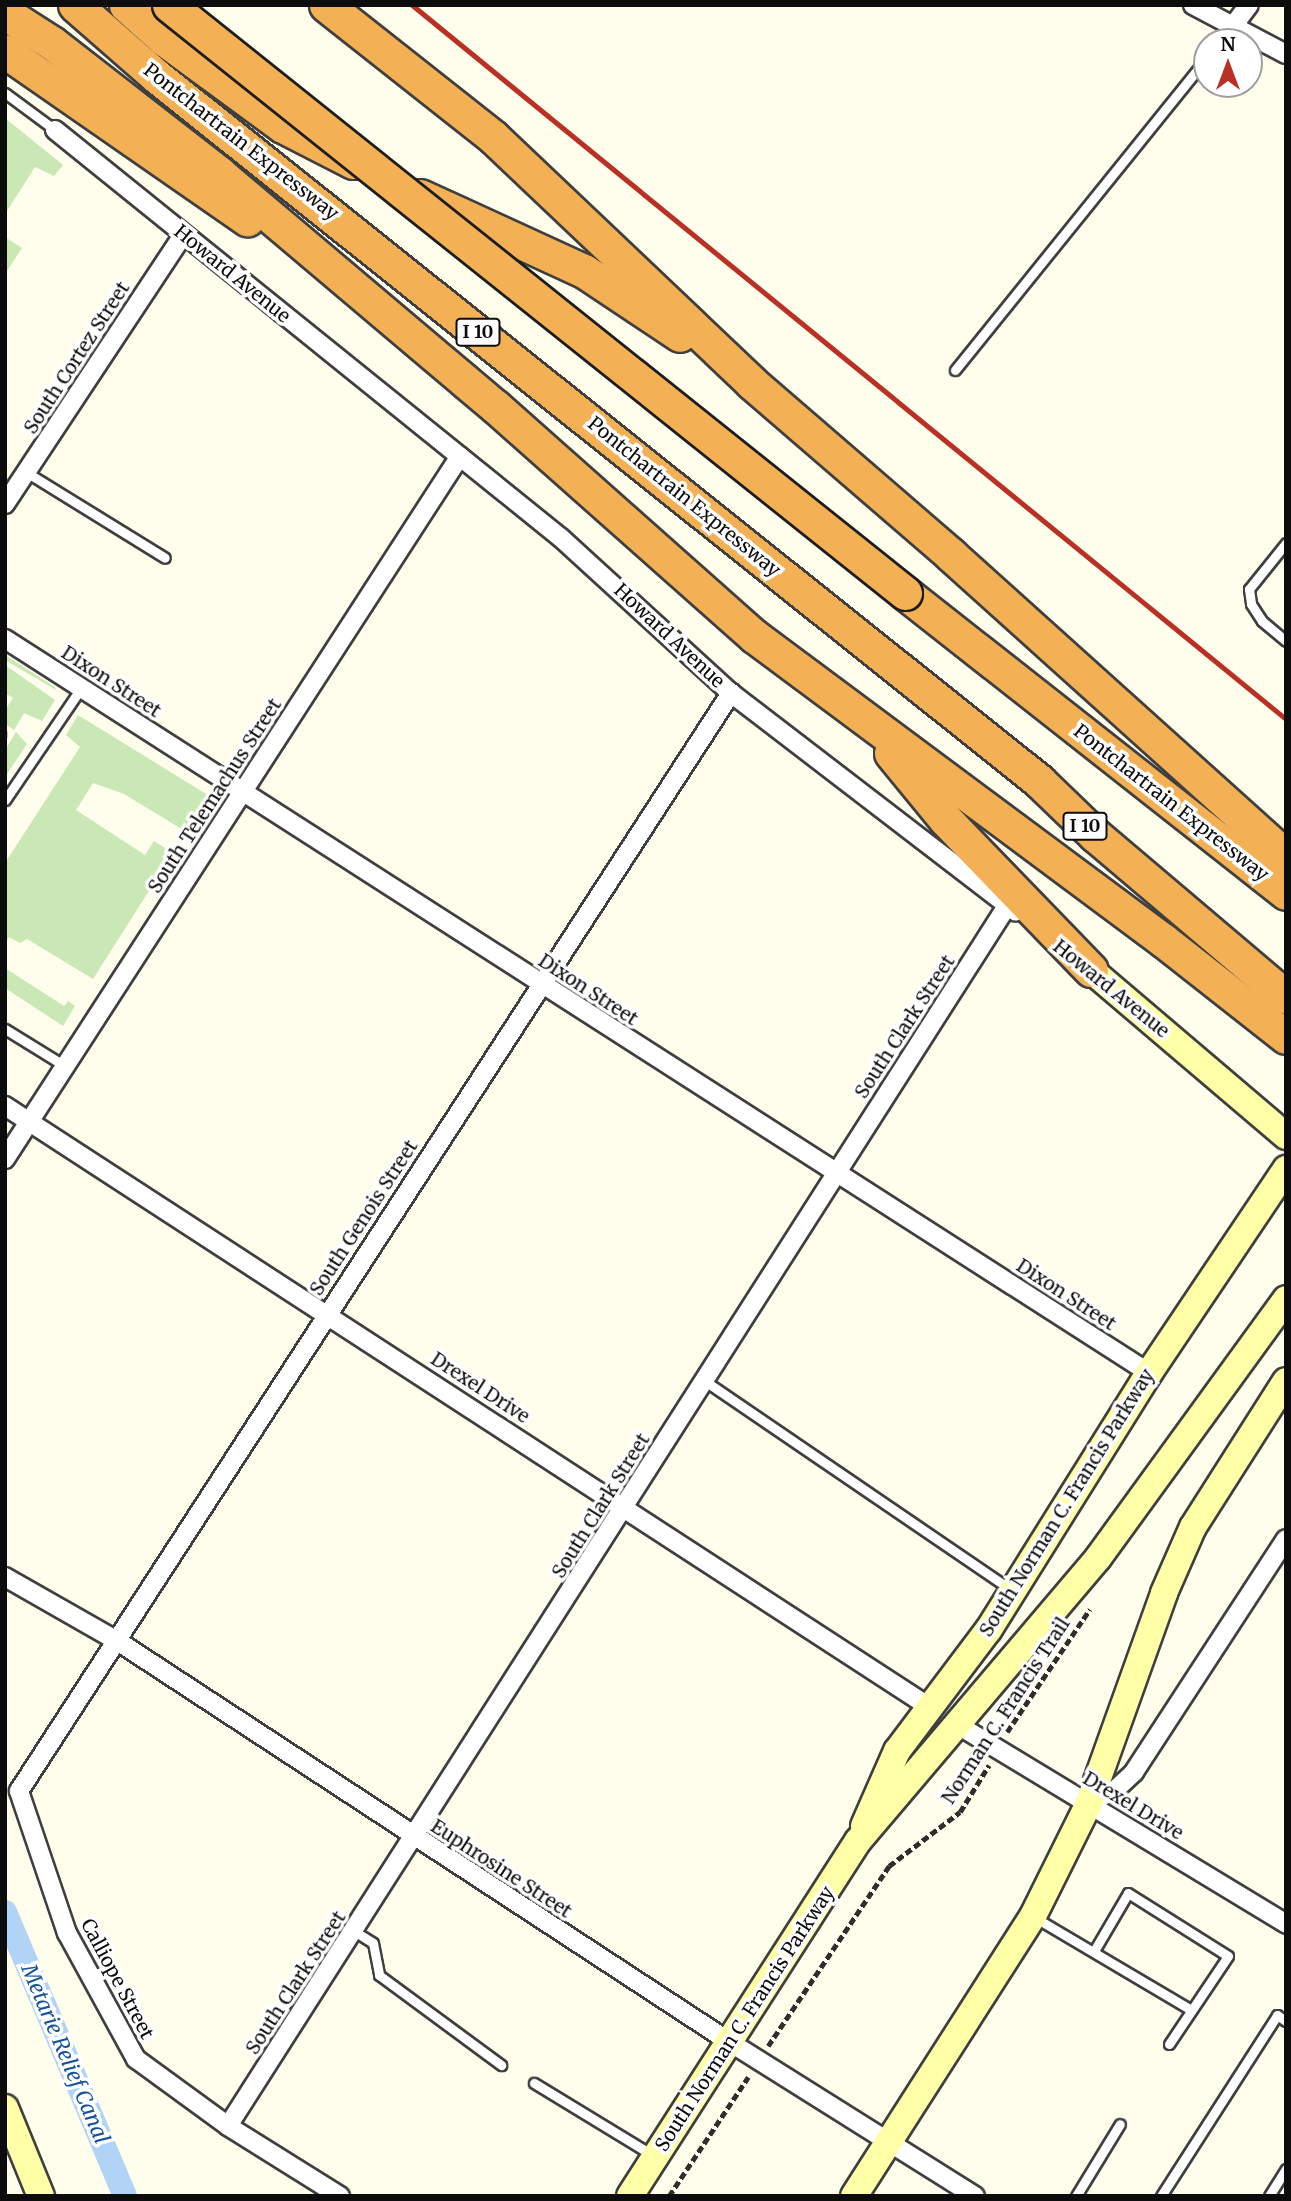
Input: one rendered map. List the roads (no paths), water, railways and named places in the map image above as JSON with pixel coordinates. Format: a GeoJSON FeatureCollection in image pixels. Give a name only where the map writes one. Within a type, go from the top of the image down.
{"type":"FeatureCollection","features":[{"type":"Feature","properties":{"kind":"highway","name":"Pontchartrain Expressway"},"geometry":{"type":"LineString","coordinates":[[75,5],[156,76],[1039,781],[1095,835],[1286,997]]}},
{"type":"Feature","properties":{"kind":"highway"},"geometry":{"type":"LineString","coordinates":[[126,5],[164,39],[283,126],[471,222],[584,271],[752,383]]}},
{"type":"Feature","properties":{"kind":"highway","name":"Pontchartrain Expressway"},"geometry":{"type":"LineString","coordinates":[[169,5],[905,593],[1286,893]]}},
{"type":"Feature","properties":{"kind":"highway"},"geometry":{"type":"LineString","coordinates":[[326,5],[493,137],[752,383],[962,564],[1286,857]]}},
{"type":"Feature","properties":{"kind":"highway"},"geometry":{"type":"LineString","coordinates":[[5,13],[52,43],[220,174],[496,407],[754,636],[1164,941],[1286,1037]]}},
{"type":"Feature","properties":{"kind":"highway"},"geometry":{"type":"LineString","coordinates":[[5,51],[221,204],[322,262]]}},
{"type":"Feature","properties":{"kind":"highway"},"geometry":{"type":"LineString","coordinates":[[861,715],[945,819],[1091,970]]}},
{"type":"Feature","properties":{"kind":"street"},"geometry":{"type":"LineString","coordinates":[[1193,5],[1286,54]]}},
{"type":"Feature","properties":{"kind":"street"},"geometry":{"type":"LineString","coordinates":[[1233,26],[1249,5]]}},
{"type":"Feature","properties":{"kind":"street","name":"Howard Avenue"},"geometry":{"type":"LineString","coordinates":[[55,130],[571,547],[731,693],[1091,970],[1286,1136]]}},
{"type":"Feature","properties":{"kind":"street","name":"South Cortez Street"},"geometry":{"type":"LineString","coordinates":[[5,504],[183,234]]}},
{"type":"Feature","properties":{"kind":"street","name":"South Telemachus Street"},"geometry":{"type":"LineString","coordinates":[[5,1158],[460,456]]}},
{"type":"Feature","properties":{"kind":"street","name":"Dixon Street"},"geometry":{"type":"LineString","coordinates":[[5,639],[1149,1373]]}},
{"type":"Feature","properties":{"kind":"street","name":"South Genois Street"},"geometry":{"type":"LineString","coordinates":[[38,1769],[326,1315],[731,693]]}},
{"type":"Feature","properties":{"kind":"street","name":"South Clark Street"},"geometry":{"type":"LineString","coordinates":[[228,2126],[415,1838],[1007,906]]}},
{"type":"Feature","properties":{"kind":"street","name":"Drexel Drive"},"geometry":{"type":"LineString","coordinates":[[5,1107],[931,1707]]}},
{"type":"Feature","properties":{"kind":"street","name":"South Norman C. Francis Parkway"},"geometry":{"type":"LineString","coordinates":[[858,1841],[883,1775],[1012,1591],[1149,1373],[1286,1169]]}},
{"type":"Feature","properties":{"kind":"street","name":"South Norman C. Francis Parkway"},"geometry":{"type":"LineString","coordinates":[[630,2196],[731,2043],[858,1841],[1098,1558],[1286,1299]]}},
{"type":"Feature","properties":{"kind":"street"},"geometry":{"type":"LineString","coordinates":[[854,2196],[1033,1916],[1089,1803],[1164,1593],[1193,1527],[1285,1382]]}},
{"type":"Feature","properties":{"kind":"street"},"geometry":{"type":"LineString","coordinates":[[1089,1803],[1115,1790],[1134,1772],[1286,1539]]}},
{"type":"Feature","properties":{"kind":"street","name":"Euphrosine Street"},"geometry":{"type":"LineString","coordinates":[[5,1577],[119,1642],[731,2043],[975,2196]]}},
{"type":"Feature","properties":{"kind":"street","name":"Drexel Drive"},"geometry":{"type":"LineString","coordinates":[[958,1725],[1286,1924]]}},
{"type":"Feature","properties":{"kind":"street","name":"Calliope Street"},"geometry":{"type":"LineString","coordinates":[[38,1769],[19,1791],[67,1933],[136,2059],[228,2126],[340,2196]]}},
{"type":"Feature","properties":{"kind":"street"},"geometry":{"type":"LineString","coordinates":[[5,2108],[41,2196]]}},
{"type":"Feature","properties":{"kind":"lane"},"geometry":{"type":"LineString","coordinates":[[956,370],[1193,75]]}},
{"type":"Feature","properties":{"kind":"lane"},"geometry":{"type":"LineString","coordinates":[[5,93],[55,130]]}},
{"type":"Feature","properties":{"kind":"lane"},"geometry":{"type":"LineString","coordinates":[[26,472],[165,558]]}},
{"type":"Feature","properties":{"kind":"lane"},"geometry":{"type":"LineString","coordinates":[[1286,543],[1249,589],[1251,604],[1262,621],[1286,641]]}},
{"type":"Feature","properties":{"kind":"lane"},"geometry":{"type":"LineString","coordinates":[[5,800],[81,688]]}},
{"type":"Feature","properties":{"kind":"lane"},"geometry":{"type":"LineString","coordinates":[[5,1029],[65,1066]]}},
{"type":"Feature","properties":{"kind":"lane"},"geometry":{"type":"LineString","coordinates":[[705,1381],[1012,1591]]}},
{"type":"Feature","properties":{"kind":"lane"},"geometry":{"type":"LineString","coordinates":[[1094,1951],[1128,1893],[1227,1956],[1169,2044]]}},
{"type":"Feature","properties":{"kind":"lane"},"geometry":{"type":"LineString","coordinates":[[1033,1916],[1191,2010]]}},
{"type":"Feature","properties":{"kind":"lane"},"geometry":{"type":"LineString","coordinates":[[354,1931],[373,1943],[379,1975],[501,2065]]}},
{"type":"Feature","properties":{"kind":"lane"},"geometry":{"type":"LineString","coordinates":[[1161,2196],[1277,2015],[1286,2021]]}},
{"type":"Feature","properties":{"kind":"lane"},"geometry":{"type":"LineString","coordinates":[[534,2083],[656,2157]]}},
{"type":"Feature","properties":{"kind":"lane"},"geometry":{"type":"LineString","coordinates":[[1076,2196],[1120,2124]]}},
{"type":"Feature","properties":{"kind":"lane"},"geometry":{"type":"LineString","coordinates":[[1269,2196],[1286,2169]]}},
{"type":"Feature","properties":{"kind":"waterway","name":"Metarie Relief Canal"},"geometry":{"type":"LineString","coordinates":[[5,1912],[125,2196]]}},
{"type":"Feature","properties":{"kind":"railway"},"geometry":{"type":"LineString","coordinates":[[412,5],[1286,719]]}}]}
